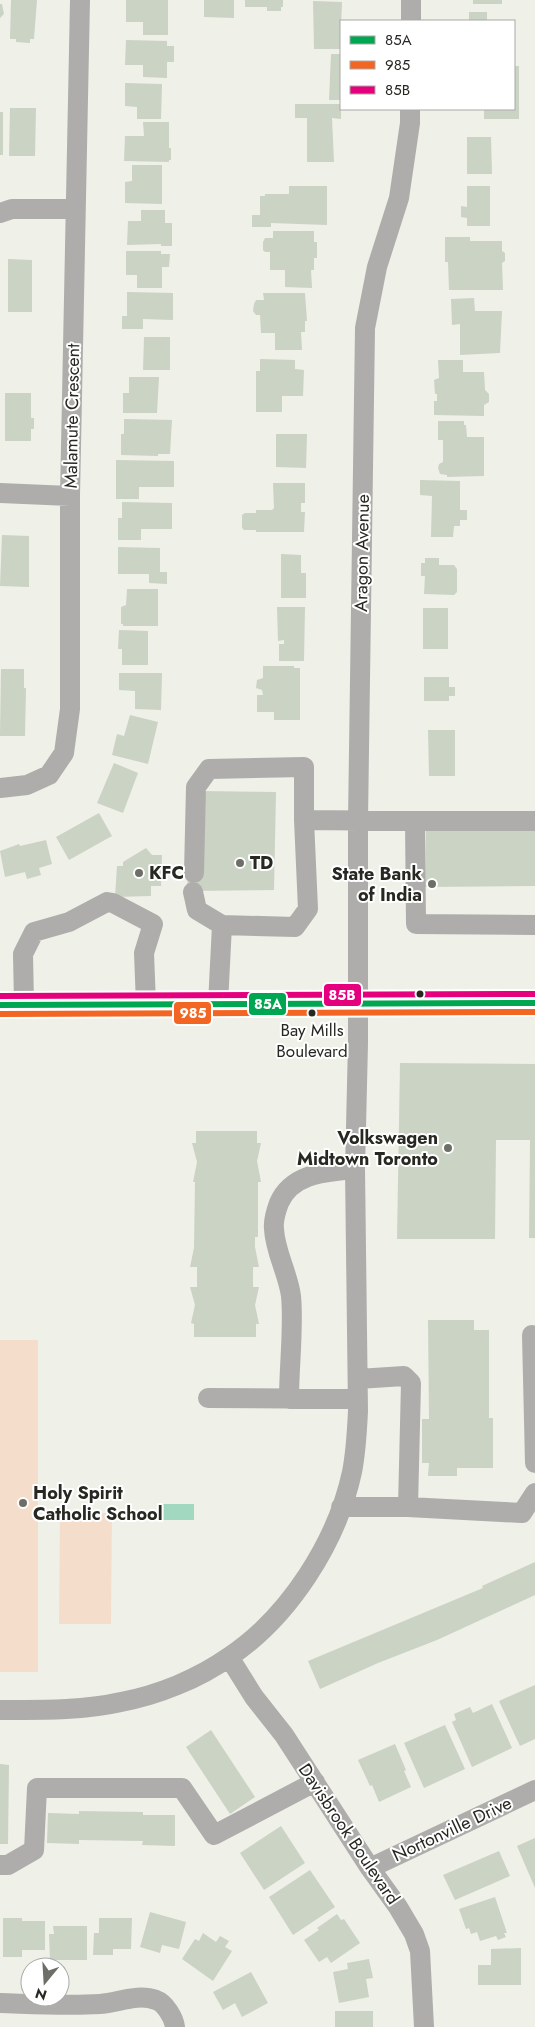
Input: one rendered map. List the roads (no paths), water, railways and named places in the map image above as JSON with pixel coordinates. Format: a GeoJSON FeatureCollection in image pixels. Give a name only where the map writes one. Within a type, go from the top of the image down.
{"type":"FeatureCollection","features":[{"type":"Feature","properties":{"kind":"main road"},"geometry":{"type":"LineString","coordinates":[[12,1004],[535,1002]]}},
{"type":"Feature","properties":{"kind":"street","name":"Malamute Crescent"},"geometry":{"type":"LineString","coordinates":[[0,788],[27,785],[49,775],[64,753],[70,709],[70,496],[80,0]]}},
{"type":"Feature","properties":{"kind":"street"},"geometry":{"type":"LineString","coordinates":[[411,0],[411,20]]}},
{"type":"Feature","properties":{"kind":"street","name":"Aragon Avenue"},"geometry":{"type":"LineString","coordinates":[[358,1003],[358,821],[365,328],[378,268],[399,198],[410,123],[410,110]]}},
{"type":"Feature","properties":{"kind":"street"},"geometry":{"type":"LineString","coordinates":[[0,212],[12,209],[75,209]]}},
{"type":"Feature","properties":{"kind":"street"},"geometry":{"type":"LineString","coordinates":[[0,493],[70,496]]}},
{"type":"Feature","properties":{"kind":"street"},"geometry":{"type":"LineString","coordinates":[[304,768],[304,820],[308,909],[295,926],[222,925],[197,910],[194,882],[196,787],[209,769],[304,768]]}},
{"type":"Feature","properties":{"kind":"street"},"geometry":{"type":"LineString","coordinates":[[304,820],[535,821]]}},
{"type":"Feature","properties":{"kind":"street"},"geometry":{"type":"LineString","coordinates":[[415,821],[416,924],[535,925]]}},
{"type":"Feature","properties":{"kind":"street"},"geometry":{"type":"LineString","coordinates":[[12,1004],[23,954],[34,932],[69,922],[107,902],[114,903],[153,924],[144,953],[146,1004]]}},
{"type":"Feature","properties":{"kind":"street"},"geometry":{"type":"LineString","coordinates":[[218,1004],[222,925]]}},
{"type":"Feature","properties":{"kind":"street"},"geometry":{"type":"LineString","coordinates":[[0,1710],[73,1709],[121,1702],[164,1690],[205,1671],[230,1657],[267,1625],[300,1586],[325,1546],[352,1473],[357,1442],[355,1169],[358,1003]]}},
{"type":"Feature","properties":{"kind":"street"},"geometry":{"type":"LineString","coordinates":[[289,1399],[291,1298],[289,1280],[274,1229],[275,1212],[282,1197],[298,1181],[314,1174],[355,1169]]}},
{"type":"Feature","properties":{"kind":"street"},"geometry":{"type":"LineString","coordinates":[[532,1335],[535,1463]]}},
{"type":"Feature","properties":{"kind":"street"},"geometry":{"type":"LineString","coordinates":[[358,1379],[404,1376],[411,1383],[408,1507]]}},
{"type":"Feature","properties":{"kind":"street"},"geometry":{"type":"LineString","coordinates":[[208,1398],[358,1399]]}},
{"type":"Feature","properties":{"kind":"street"},"geometry":{"type":"LineString","coordinates":[[341,1507],[408,1507],[522,1513],[535,1493]]}},
{"type":"Feature","properties":{"kind":"street","name":"Davisbrook Boulevard"},"geometry":{"type":"LineString","coordinates":[[230,1657],[242,1678],[284,1735],[414,1934],[420,1951],[424,2027]]}},
{"type":"Feature","properties":{"kind":"street"},"geometry":{"type":"LineString","coordinates":[[0,1865],[8,1865],[34,1850],[37,1788],[182,1788],[214,1835],[315,1782]]}},
{"type":"Feature","properties":{"kind":"street","name":"Nortonville Drive"},"geometry":{"type":"LineString","coordinates":[[370,1868],[535,1790]]}},
{"type":"Feature","properties":{"kind":"street"},"geometry":{"type":"LineString","coordinates":[[0,2004],[100,2004],[133,1997],[156,2000],[164,2005],[172,2017],[175,2027]]}},
{"type":"Feature","properties":{"kind":"place","name":"TD"},"geometry":{"type":"Point","coordinates":[240,863]}},
{"type":"Feature","properties":{"kind":"place","name":"KFC"},"geometry":{"type":"Point","coordinates":[139,873]}},
{"type":"Feature","properties":{"kind":"place","name":"State Bank of India"},"geometry":{"type":"Point","coordinates":[432,884]}},
{"type":"Feature","properties":{"kind":"place","name":"Bay Mills Boulevard"},"geometry":{"type":"Point","coordinates":[312,1013]}},
{"type":"Feature","properties":{"kind":"place","name":"Volkswagen Midtown Toronto"},"geometry":{"type":"Point","coordinates":[448,1148]}},
{"type":"Feature","properties":{"kind":"place","name":"Holy Spirit Catholic School"},"geometry":{"type":"Point","coordinates":[23,1503]}}]}
